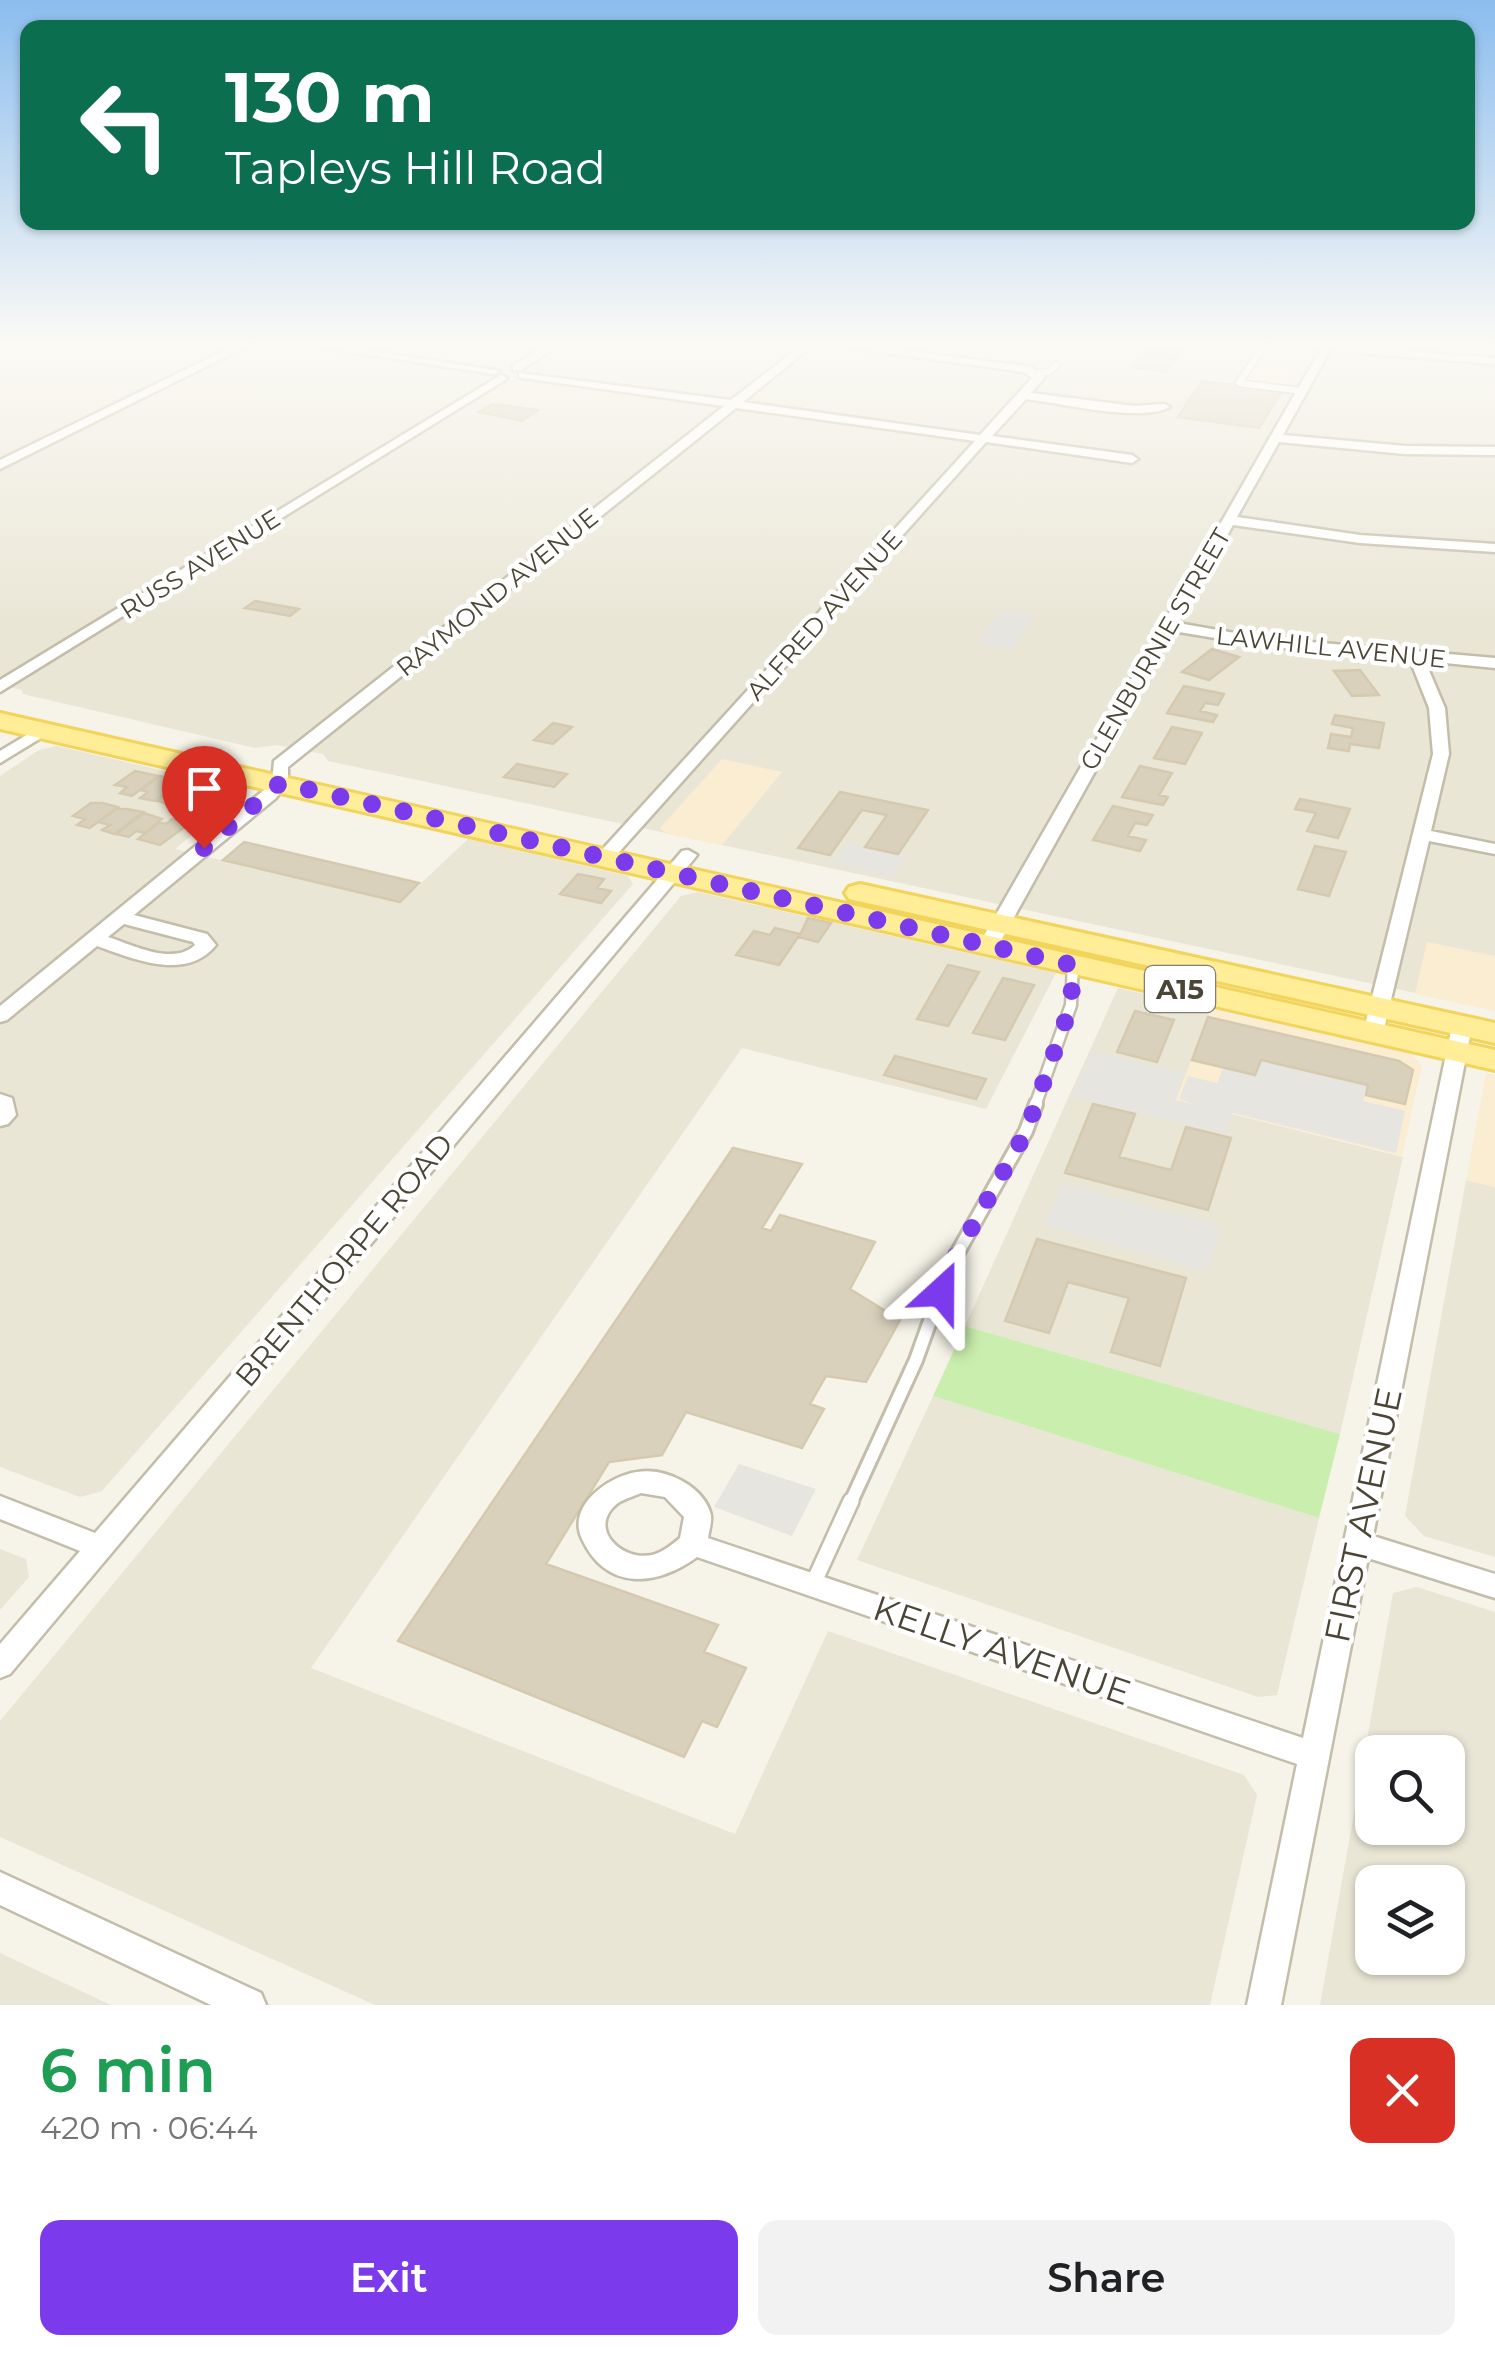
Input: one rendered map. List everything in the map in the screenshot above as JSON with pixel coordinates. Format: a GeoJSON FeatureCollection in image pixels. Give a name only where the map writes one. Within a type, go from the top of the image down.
{"type":"FeatureCollection","features":[{"type":"Feature","properties":{"kind":"main road","name":"A15"},"geometry":{"type":"LineString","coordinates":[[0,704],[280,774],[1377,1020]]}},
{"type":"Feature","properties":{"kind":"main road","name":"A15"},"geometry":{"type":"LineString","coordinates":[[0,721],[280,774]]}},
{"type":"Feature","properties":{"kind":"main road","name":"A15"},"geometry":{"type":"LineString","coordinates":[[994,935],[1073,965],[1472,1037],[1495,1060]]}},
{"type":"Feature","properties":{"kind":"street"},"geometry":{"type":"LineString","coordinates":[[0,465],[54,439]]}},
{"type":"Feature","properties":{"kind":"street","name":"RUSS AVENUE"},"geometry":{"type":"LineString","coordinates":[[0,687],[395,439]]}},
{"type":"Feature","properties":{"kind":"street","name":"RAYMOND AVENUE"},"geometry":{"type":"LineString","coordinates":[[0,1016],[121,916],[280,774],[691,439]]}},
{"type":"Feature","properties":{"kind":"street"},"geometry":{"type":"LineString","coordinates":[[981,439],[1132,460]]}},
{"type":"Feature","properties":{"kind":"street","name":"ALFRED AVENUE"},"geometry":{"type":"LineString","coordinates":[[612,848],[984,439]]}},
{"type":"Feature","properties":{"kind":"street","name":"GLENBURNIE STREET"},"geometry":{"type":"LineString","coordinates":[[994,935],[1276,439]]}},
{"type":"Feature","properties":{"kind":"street"},"geometry":{"type":"LineString","coordinates":[[1282,439],[1405,450],[1495,452]]}},
{"type":"Feature","properties":{"kind":"street"},"geometry":{"type":"LineString","coordinates":[[1228,520],[1360,538],[1495,548]]}},
{"type":"Feature","properties":{"kind":"street","name":"LAWHILL AVENUE"},"geometry":{"type":"LineString","coordinates":[[1168,626],[1263,642],[1495,663]]}},
{"type":"Feature","properties":{"kind":"street"},"geometry":{"type":"LineString","coordinates":[[1377,1020],[1441,754],[1437,708],[1417,658]]}},
{"type":"Feature","properties":{"kind":"street"},"geometry":{"type":"LineString","coordinates":[[0,758],[43,730]]}},
{"type":"Feature","properties":{"kind":"street"},"geometry":{"type":"LineString","coordinates":[[1424,834],[1495,848]]}},
{"type":"Feature","properties":{"kind":"street","name":"BRENTHORPE ROAD"},"geometry":{"type":"LineString","coordinates":[[0,1665],[682,863]]}},
{"type":"Feature","properties":{"kind":"street"},"geometry":{"type":"LineString","coordinates":[[94,939],[173,961],[191,958],[206,945],[200,938],[121,916]]}},
{"type":"Feature","properties":{"kind":"street","name":"FIRST AVENUE"},"geometry":{"type":"LineString","coordinates":[[1264,2005],[1312,1755],[1472,1037]]}},
{"type":"Feature","properties":{"kind":"street"},"geometry":{"type":"LineString","coordinates":[[0,1101],[4,1102],[5,1115],[0,1119]]}},
{"type":"Feature","properties":{"kind":"street"},"geometry":{"type":"LineString","coordinates":[[0,1507],[100,1547]]}},
{"type":"Feature","properties":{"kind":"street"},"geometry":{"type":"LineString","coordinates":[[1358,1543],[1495,1586]]}},
{"type":"Feature","properties":{"kind":"street","name":"KELLY AVENUE"},"geometry":{"type":"LineString","coordinates":[[693,1544],[1312,1755]]}},
{"type":"Feature","properties":{"kind":"street"},"geometry":{"type":"LineString","coordinates":[[0,1888],[249,2005]]}},
{"type":"Feature","properties":{"kind":"lane"},"geometry":{"type":"LineString","coordinates":[[813,1585],[916,1360],[949,1268],[1026,1132],[1071,1005],[1073,965]]}},
{"type":"Feature","properties":{"kind":"shaded area"},"geometry":{"type":"Polygon","coordinates":[[[0,439],[1495,439],[1495,1010],[328,761],[323,754],[277,745],[255,748],[23,694],[22,690],[0,685],[0,439]]]}},
{"type":"Feature","properties":{"kind":"shaded area"},"geometry":{"type":"Polygon","coordinates":[[[1001,610],[1036,615],[1012,650],[977,644],[1001,610]]]}},
{"type":"Feature","properties":{"kind":"shaded area"},"geometry":{"type":"Polygon","coordinates":[[[57,746],[238,788],[241,794],[175,849],[400,903],[468,839],[628,876],[633,884],[102,1491],[80,1497],[0,1467],[0,776],[39,750],[57,746]]]}},
{"type":"Feature","properties":{"kind":"shaded area"},"geometry":{"type":"Polygon","coordinates":[[[722,759],[782,772],[722,845],[667,834],[660,828],[722,759]]]}},
{"type":"Feature","properties":{"kind":"shaded area"},"geometry":{"type":"Polygon","coordinates":[[[848,843],[907,856],[893,877],[833,864],[848,843]]]}},
{"type":"Feature","properties":{"kind":"shaded area"},"geometry":{"type":"Polygon","coordinates":[[[698,892],[1056,973],[986,1109],[742,1048],[311,1668],[735,1834],[828,1631],[1244,1775],[1257,1795],[1210,2005],[375,2005],[0,1837],[0,1721],[681,896],[698,892]]]}},
{"type":"Feature","properties":{"kind":"shaded area"},"geometry":{"type":"Polygon","coordinates":[[[1427,942],[1495,956],[1495,1011],[1415,994],[1427,942]]]}},
{"type":"Feature","properties":{"kind":"shaded area"},"geometry":{"type":"Polygon","coordinates":[[[1118,988],[1211,1009],[1177,1100],[1403,1157],[1340,1434],[965,1326],[1118,988]]]}},
{"type":"Feature","properties":{"kind":"shaded area"},"geometry":{"type":"Polygon","coordinates":[[[1211,1009],[1411,1054],[1422,1065],[1402,1156],[1176,1100],[1211,1009]]]}},
{"type":"Feature","properties":{"kind":"shaded area"},"geometry":{"type":"Polygon","coordinates":[[[1091,1051],[1185,1073],[1175,1100],[1196,1105],[1179,1099],[1188,1076],[1217,1083],[1223,1068],[1256,1076],[1261,1061],[1367,1085],[1363,1101],[1405,1111],[1396,1153],[1233,1113],[1225,1134],[1071,1096],[1091,1051]]]}},
{"type":"Feature","properties":{"kind":"shaded area"},"geometry":{"type":"Polygon","coordinates":[[[1486,1073],[1495,1075],[1495,1187],[1466,1180],[1486,1073]]]}},
{"type":"Feature","properties":{"kind":"shaded area"},"geometry":{"type":"Polygon","coordinates":[[[1466,1180],[1495,1187],[1495,1557],[1424,1536],[1405,1516],[1466,1180]]]}},
{"type":"Feature","properties":{"kind":"shaded area"},"geometry":{"type":"Polygon","coordinates":[[[1062,1184],[1221,1226],[1207,1271],[1043,1224],[1062,1184]]]}},
{"type":"Feature","properties":{"kind":"shaded area"},"geometry":{"type":"Polygon","coordinates":[[[933,1396],[1319,1518],[1277,1695],[1258,1697],[857,1560],[933,1396]]]}},
{"type":"Feature","properties":{"kind":"shaded area"},"geometry":{"type":"Polygon","coordinates":[[[739,1464],[816,1489],[792,1536],[714,1507],[739,1464]]]}},
{"type":"Feature","properties":{"kind":"shaded area"},"geometry":{"type":"Polygon","coordinates":[[[0,1549],[26,1559],[29,1577],[0,1610],[0,1549]]]}},
{"type":"Feature","properties":{"kind":"shaded area"},"geometry":{"type":"Polygon","coordinates":[[[1417,1587],[1495,1612],[1495,2005],[1320,2005],[1355,1807],[1355,1845],[1465,1845],[1465,1735],[1368,1735],[1393,1593],[1417,1587]]]}},
{"type":"Feature","properties":{"kind":"shaded area"},"geometry":{"type":"Polygon","coordinates":[[[0,1953],[111,2005],[0,2005],[0,1953]]]}},
{"type":"Feature","properties":{"kind":"green space"},"geometry":{"type":"Polygon","coordinates":[[[965,1326],[1340,1434],[1319,1518],[933,1396],[965,1326]]]}},
{"type":"Feature","properties":{"kind":"building"},"geometry":{"type":"Polygon","coordinates":[[[255,601],[299,609],[290,616],[245,608],[255,601]]]}},
{"type":"Feature","properties":{"kind":"building"},"geometry":{"type":"Polygon","coordinates":[[[1212,649],[1239,657],[1209,680],[1182,672],[1212,649]]]}},
{"type":"Feature","properties":{"kind":"building"},"geometry":{"type":"Polygon","coordinates":[[[1360,670],[1379,695],[1352,696],[1334,671],[1360,670]]]}},
{"type":"Feature","properties":{"kind":"building"},"geometry":{"type":"Polygon","coordinates":[[[1184,686],[1224,694],[1218,705],[1205,703],[1200,711],[1217,715],[1213,722],[1167,713],[1184,686]]]}},
{"type":"Feature","properties":{"kind":"building"},"geometry":{"type":"Polygon","coordinates":[[[1335,715],[1384,723],[1379,748],[1350,744],[1349,751],[1328,748],[1331,734],[1351,737],[1353,728],[1332,724],[1335,715]]]}},
{"type":"Feature","properties":{"kind":"building"},"geometry":{"type":"Polygon","coordinates":[[[553,723],[572,727],[553,744],[534,740],[553,723]]]}},
{"type":"Feature","properties":{"kind":"building"},"geometry":{"type":"Polygon","coordinates":[[[1172,727],[1202,733],[1185,764],[1154,758],[1172,727]]]}},
{"type":"Feature","properties":{"kind":"building"},"geometry":{"type":"Polygon","coordinates":[[[517,764],[567,774],[554,787],[504,777],[517,764]]]}},
{"type":"Feature","properties":{"kind":"building"},"geometry":{"type":"Polygon","coordinates":[[[1140,766],[1172,773],[1159,795],[1168,797],[1163,805],[1122,797],[1140,766]]]}},
{"type":"Feature","properties":{"kind":"building"},"geometry":{"type":"Polygon","coordinates":[[[135,771],[158,776],[132,796],[120,793],[127,787],[115,785],[135,771]]]}},
{"type":"Feature","properties":{"kind":"building"},"geometry":{"type":"Polygon","coordinates":[[[160,776],[181,782],[155,801],[140,798],[148,792],[141,790],[160,776]]]}},
{"type":"Feature","properties":{"kind":"building"},"geometry":{"type":"Polygon","coordinates":[[[182,782],[206,786],[173,805],[157,801],[182,782]]]}},
{"type":"Feature","properties":{"kind":"building"},"geometry":{"type":"Polygon","coordinates":[[[207,786],[229,791],[228,795],[204,812],[186,808],[193,803],[187,801],[207,786]]]}},
{"type":"Feature","properties":{"kind":"building"},"geometry":{"type":"Polygon","coordinates":[[[840,792],[928,810],[898,854],[865,847],[887,815],[862,810],[830,855],[798,848],[840,792]]]}},
{"type":"Feature","properties":{"kind":"building"},"geometry":{"type":"Polygon","coordinates":[[[1300,799],[1350,809],[1338,838],[1307,831],[1316,813],[1295,809],[1300,799]]]}},
{"type":"Feature","properties":{"kind":"building"},"geometry":{"type":"Polygon","coordinates":[[[91,803],[118,807],[90,828],[77,825],[85,819],[73,816],[91,803]]]}},
{"type":"Feature","properties":{"kind":"building"},"geometry":{"type":"Polygon","coordinates":[[[1113,806],[1153,815],[1147,825],[1135,823],[1128,836],[1146,840],[1140,851],[1093,840],[1113,806]]]}},
{"type":"Feature","properties":{"kind":"building"},"geometry":{"type":"Polygon","coordinates":[[[116,809],[143,812],[115,834],[102,830],[110,825],[98,822],[116,809]]]}},
{"type":"Feature","properties":{"kind":"building"},"geometry":{"type":"Polygon","coordinates":[[[144,813],[162,819],[145,833],[136,831],[129,837],[116,834],[144,813]]]}},
{"type":"Feature","properties":{"kind":"building"},"geometry":{"type":"Polygon","coordinates":[[[172,819],[190,823],[160,845],[138,839],[160,822],[166,824],[172,819]]]}},
{"type":"Feature","properties":{"kind":"building"},"geometry":{"type":"Polygon","coordinates":[[[244,842],[419,883],[400,902],[223,860],[244,842]]]}},
{"type":"Feature","properties":{"kind":"building"},"geometry":{"type":"Polygon","coordinates":[[[1315,846],[1346,852],[1329,896],[1298,889],[1315,846]]]}},
{"type":"Feature","properties":{"kind":"building"},"geometry":{"type":"Polygon","coordinates":[[[578,874],[604,879],[597,888],[611,891],[601,903],[560,894],[578,874]]]}},
{"type":"Feature","properties":{"kind":"building"},"geometry":{"type":"Polygon","coordinates":[[[808,918],[831,923],[818,942],[799,937],[808,918]]]}},
{"type":"Feature","properties":{"kind":"building"},"geometry":{"type":"Polygon","coordinates":[[[775,928],[800,934],[779,965],[736,955],[754,931],[770,935],[775,928]]]}},
{"type":"Feature","properties":{"kind":"building"},"geometry":{"type":"Polygon","coordinates":[[[948,965],[979,972],[948,1026],[917,1019],[948,965]]]}},
{"type":"Feature","properties":{"kind":"building"},"geometry":{"type":"Polygon","coordinates":[[[1003,978],[1034,985],[1005,1040],[973,1033],[1003,978]]]}},
{"type":"Feature","properties":{"kind":"building"},"geometry":{"type":"Polygon","coordinates":[[[1135,1011],[1174,1020],[1157,1062],[1117,1052],[1135,1011]]]}},
{"type":"Feature","properties":{"kind":"building"},"geometry":{"type":"Polygon","coordinates":[[[1208,1017],[1399,1061],[1413,1070],[1405,1104],[1366,1095],[1368,1085],[1261,1060],[1255,1075],[1192,1060],[1208,1017]]]}},
{"type":"Feature","properties":{"kind":"building"},"geometry":{"type":"Polygon","coordinates":[[[895,1056],[986,1079],[976,1099],[884,1075],[895,1056]]]}},
{"type":"Feature","properties":{"kind":"building"},"geometry":{"type":"Polygon","coordinates":[[[1093,1104],[1135,1114],[1119,1157],[1171,1170],[1186,1127],[1231,1138],[1208,1210],[1065,1173],[1093,1104]]]}},
{"type":"Feature","properties":{"kind":"building"},"geometry":{"type":"Polygon","coordinates":[[[733,1148],[802,1164],[762,1228],[771,1231],[780,1215],[875,1242],[850,1289],[900,1320],[866,1382],[826,1376],[810,1404],[824,1409],[802,1448],[686,1412],[662,1455],[609,1462],[546,1564],[718,1625],[704,1652],[746,1668],[717,1727],[702,1721],[684,1757],[398,1641],[733,1148]]]}},
{"type":"Feature","properties":{"kind":"building"},"geometry":{"type":"Polygon","coordinates":[[[1037,1239],[1186,1278],[1160,1366],[1111,1352],[1129,1298],[1068,1282],[1049,1333],[1005,1321],[1037,1239]]]}},
{"type":"Feature","properties":{"kind":"route"},"geometry":{"type":"LineString","coordinates":[[204,848],[280,783],[1073,965],[1071,1005],[1026,1132],[949,1268],[941,1292]]}}]}
